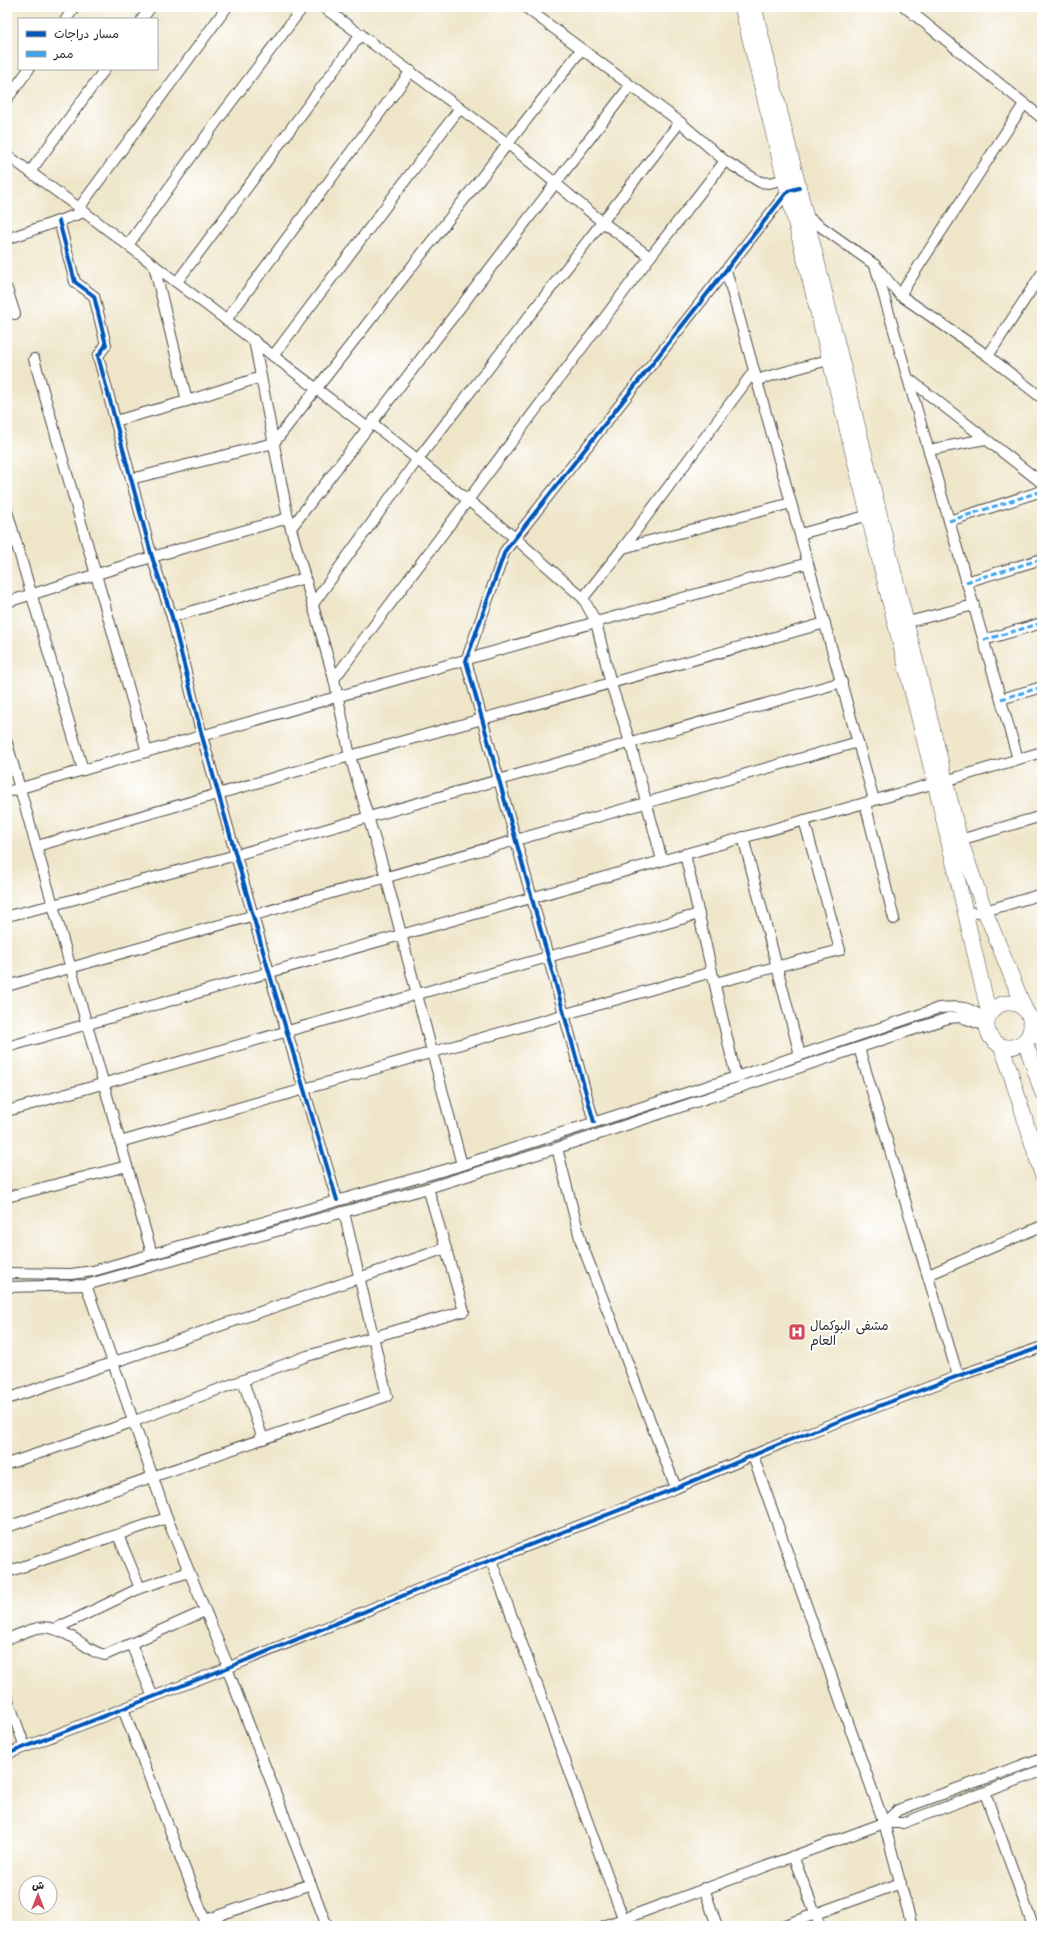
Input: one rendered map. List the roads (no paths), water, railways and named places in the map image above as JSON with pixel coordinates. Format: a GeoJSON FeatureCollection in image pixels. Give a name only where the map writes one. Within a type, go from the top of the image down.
{"type":"FeatureCollection","features":[{"type":"Feature","properties":{"kind":"highway"},"geometry":{"type":"LineString","coordinates":[[742,7],[792,184],[940,782],[991,1038],[1001,1046],[1042,1174]]}},
{"type":"Feature","properties":{"kind":"highway"},"geometry":{"type":"LineString","coordinates":[[754,7],[792,184]]}},
{"type":"Feature","properties":{"kind":"highway"},"geometry":{"type":"LineString","coordinates":[[940,782],[985,911],[1032,1015],[1032,1038],[1036,1070],[1042,1092]]}},
{"type":"Feature","properties":{"kind":"highway"},"geometry":{"type":"LineString","coordinates":[[988,1020],[996,1006],[1005,1002],[1015,1003],[1032,1015]]}},
{"type":"Feature","properties":{"kind":"highway"},"geometry":{"type":"LineString","coordinates":[[1001,1046],[1013,1047],[1032,1038]]}},
{"type":"Feature","properties":{"kind":"highway"},"geometry":{"type":"LineString","coordinates":[[1036,1070],[1039,1058],[1042,1055]]}},
{"type":"Feature","properties":{"kind":"street"},"geometry":{"type":"LineString","coordinates":[[67,18],[75,7]]}},
{"type":"Feature","properties":{"kind":"street"},"geometry":{"type":"LineString","coordinates":[[143,18],[151,7]]}},
{"type":"Feature","properties":{"kind":"street"},"geometry":{"type":"LineString","coordinates":[[7,239],[59,221],[82,210],[227,7]]}},
{"type":"Feature","properties":{"kind":"street"},"geometry":{"type":"LineString","coordinates":[[128,245],[217,121],[303,7]]}},
{"type":"Feature","properties":{"kind":"street"},"geometry":{"type":"LineString","coordinates":[[323,7],[507,143],[554,183],[650,257]]}},
{"type":"Feature","properties":{"kind":"street"},"geometry":{"type":"LineString","coordinates":[[525,7],[680,122],[725,161],[760,182],[792,184]]}},
{"type":"Feature","properties":{"kind":"street"},"geometry":{"type":"LineString","coordinates":[[905,7],[1042,118]]}},
{"type":"Feature","properties":{"kind":"street"},"geometry":{"type":"LineString","coordinates":[[177,282],[361,34]]}},
{"type":"Feature","properties":{"kind":"street"},"geometry":{"type":"LineString","coordinates":[[130,480],[274,443],[581,50]]}},
{"type":"Feature","properties":{"kind":"street"},"geometry":{"type":"LineString","coordinates":[[7,99],[28,70]]}},
{"type":"Feature","properties":{"kind":"street"},"geometry":{"type":"LineString","coordinates":[[30,172],[104,70]]}},
{"type":"Feature","properties":{"kind":"street"},"geometry":{"type":"LineString","coordinates":[[226,320],[410,71]]}},
{"type":"Feature","properties":{"kind":"street"},"geometry":{"type":"LineString","coordinates":[[7,602],[152,557],[290,523],[370,425],[554,183],[630,86]]}},
{"type":"Feature","properties":{"kind":"street"},"geometry":{"type":"LineString","coordinates":[[900,295],[1024,104]]}},
{"type":"Feature","properties":{"kind":"street"},"geometry":{"type":"LineString","coordinates":[[273,356],[460,108]]}},
{"type":"Feature","properties":{"kind":"street"},"geometry":{"type":"LineString","coordinates":[[313,604],[418,459],[680,122]]}},
{"type":"Feature","properties":{"kind":"street"},"geometry":{"type":"LineString","coordinates":[[7,155],[82,210],[317,389],[418,459],[515,538],[582,598],[596,622],[611,684],[630,742],[662,860]]}},
{"type":"Feature","properties":{"kind":"street"},"geometry":{"type":"LineString","coordinates":[[334,679],[650,257],[725,161]]}},
{"type":"Feature","properties":{"kind":"street"},"geometry":{"type":"LineString","coordinates":[[594,1122],[466,661],[504,551],[792,184]]}},
{"type":"Feature","properties":{"kind":"street"},"geometry":{"type":"LineString","coordinates":[[800,216],[875,265],[900,295],[988,356],[1042,398]]}},
{"type":"Feature","properties":{"kind":"street"},"geometry":{"type":"LineString","coordinates":[[59,221],[75,282],[94,296],[106,345],[98,356],[130,480],[152,557],[172,617],[202,736],[303,1090],[337,1200]]}},
{"type":"Feature","properties":{"kind":"street"},"geometry":{"type":"LineString","coordinates":[[154,265],[188,401]]}},
{"type":"Feature","properties":{"kind":"street"},"geometry":{"type":"LineString","coordinates":[[875,265],[1018,759]]}},
{"type":"Feature","properties":{"kind":"street"},"geometry":{"type":"LineString","coordinates":[[726,270],[858,742],[894,919]]}},
{"type":"Feature","properties":{"kind":"street"},"geometry":{"type":"LineString","coordinates":[[988,356],[1042,273]]}},
{"type":"Feature","properties":{"kind":"street"},"geometry":{"type":"LineString","coordinates":[[7,289],[15,314]]}},
{"type":"Feature","properties":{"kind":"street"},"geometry":{"type":"LineString","coordinates":[[254,340],[290,523],[334,679],[350,756],[386,877],[462,1165]]}},
{"type":"Feature","properties":{"kind":"street"},"geometry":{"type":"LineString","coordinates":[[582,598],[623,548],[755,376],[835,358]]}},
{"type":"Feature","properties":{"kind":"street"},"geometry":{"type":"LineString","coordinates":[[34,359],[147,752]]}},
{"type":"Feature","properties":{"kind":"street"},"geometry":{"type":"LineString","coordinates":[[115,422],[188,401],[261,377]]}},
{"type":"Feature","properties":{"kind":"street"},"geometry":{"type":"LineString","coordinates":[[909,379],[1042,483]]}},
{"type":"Feature","properties":{"kind":"street"},"geometry":{"type":"LineString","coordinates":[[929,450],[985,439]]}},
{"type":"Feature","properties":{"kind":"street"},"geometry":{"type":"LineString","coordinates":[[949,521],[1042,491]]}},
{"type":"Feature","properties":{"kind":"street"},"geometry":{"type":"LineString","coordinates":[[623,548],[791,503]]}},
{"type":"Feature","properties":{"kind":"street"},"geometry":{"type":"LineString","coordinates":[[7,511],[83,770]]}},
{"type":"Feature","properties":{"kind":"street"},"geometry":{"type":"LineString","coordinates":[[800,534],[874,514]]}},
{"type":"Feature","properties":{"kind":"street"},"geometry":{"type":"LineString","coordinates":[[966,582],[1042,559]]}},
{"type":"Feature","properties":{"kind":"street"},"geometry":{"type":"LineString","coordinates":[[7,792],[466,661],[596,622],[808,563]]}},
{"type":"Feature","properties":{"kind":"street"},"geometry":{"type":"LineString","coordinates":[[172,617],[305,578]]}},
{"type":"Feature","properties":{"kind":"street"},"geometry":{"type":"LineString","coordinates":[[901,624],[974,605]]}},
{"type":"Feature","properties":{"kind":"street"},"geometry":{"type":"LineString","coordinates":[[37,846],[350,756],[825,623]]}},
{"type":"Feature","properties":{"kind":"street"},"geometry":{"type":"LineString","coordinates":[[984,640],[1042,623]]}},
{"type":"Feature","properties":{"kind":"street"},"geometry":{"type":"LineString","coordinates":[[7,916],[53,905],[236,855],[842,682]]}},
{"type":"Feature","properties":{"kind":"street"},"geometry":{"type":"LineString","coordinates":[[1001,699],[1042,687]]}},
{"type":"Feature","properties":{"kind":"street"},"geometry":{"type":"LineString","coordinates":[[7,986],[858,742]]}},
{"type":"Feature","properties":{"kind":"street"},"geometry":{"type":"LineString","coordinates":[[7,743],[152,1254]]}},
{"type":"Feature","properties":{"kind":"street"},"geometry":{"type":"LineString","coordinates":[[7,1047],[1042,752]]}},
{"type":"Feature","properties":{"kind":"street"},"geometry":{"type":"LineString","coordinates":[[960,840],[1042,816]]}},
{"type":"Feature","properties":{"kind":"street"},"geometry":{"type":"LineString","coordinates":[[715,983],[840,950],[804,820]]}},
{"type":"Feature","properties":{"kind":"street"},"geometry":{"type":"LineString","coordinates":[[743,837],[800,1055]]}},
{"type":"Feature","properties":{"kind":"street"},"geometry":{"type":"LineString","coordinates":[[685,854],[736,1077]]}},
{"type":"Feature","properties":{"kind":"street"},"geometry":{"type":"LineString","coordinates":[[966,914],[985,911],[1042,894]]}},
{"type":"Feature","properties":{"kind":"street"},"geometry":{"type":"LineString","coordinates":[[7,1111],[699,914]]}},
{"type":"Feature","properties":{"kind":"street"},"geometry":{"type":"LineString","coordinates":[[120,1142],[712,972]]}},
{"type":"Feature","properties":{"kind":"street"},"geometry":{"type":"LineString","coordinates":[[7,1273],[71,1274],[93,1271],[462,1165],[736,1077],[939,1008],[958,1006],[973,1010],[988,1020]]}},
{"type":"Feature","properties":{"kind":"street"},"geometry":{"type":"LineString","coordinates":[[7,1287],[86,1285],[428,1188],[557,1148],[948,1018],[961,1017],[988,1020]]}},
{"type":"Feature","properties":{"kind":"street"},"geometry":{"type":"LineString","coordinates":[[858,1048],[958,1376]]}},
{"type":"Feature","properties":{"kind":"street"},"geometry":{"type":"LineString","coordinates":[[557,1148],[581,1242],[676,1488]]}},
{"type":"Feature","properties":{"kind":"street"},"geometry":{"type":"LineString","coordinates":[[7,1196],[127,1166]]}},
{"type":"Feature","properties":{"kind":"street"},"geometry":{"type":"LineString","coordinates":[[7,1464],[132,1422],[308,1356],[464,1311],[428,1188]]}},
{"type":"Feature","properties":{"kind":"street"},"geometry":{"type":"LineString","coordinates":[[7,1527],[387,1396],[344,1212]]}},
{"type":"Feature","properties":{"kind":"street"},"geometry":{"type":"LineString","coordinates":[[928,1275],[1042,1226]]}},
{"type":"Feature","properties":{"kind":"street"},"geometry":{"type":"LineString","coordinates":[[7,1399],[446,1248]]}},
{"type":"Feature","properties":{"kind":"street"},"geometry":{"type":"LineString","coordinates":[[86,1285],[132,1422],[167,1518],[228,1668],[327,1926]]}},
{"type":"Feature","properties":{"kind":"street"},"geometry":{"type":"LineString","coordinates":[[7,1754],[228,1668],[491,1560],[676,1488],[753,1456],[958,1376],[1042,1347]]}},
{"type":"Feature","properties":{"kind":"street"},"geometry":{"type":"LineString","coordinates":[[242,1381],[263,1439]]}},
{"type":"Feature","properties":{"kind":"street"},"geometry":{"type":"LineString","coordinates":[[753,1456],[884,1823],[912,1926]]}},
{"type":"Feature","properties":{"kind":"street"},"geometry":{"type":"LineString","coordinates":[[7,1572],[167,1518]]}},
{"type":"Feature","properties":{"kind":"street"},"geometry":{"type":"LineString","coordinates":[[118,1535],[140,1588]]}},
{"type":"Feature","properties":{"kind":"street"},"geometry":{"type":"LineString","coordinates":[[491,1560],[625,1922]]}},
{"type":"Feature","properties":{"kind":"street"},"geometry":{"type":"LineString","coordinates":[[57,1628],[140,1588],[189,1572]]}},
{"type":"Feature","properties":{"kind":"street"},"geometry":{"type":"LineString","coordinates":[[7,1639],[33,1629],[45,1627],[57,1628],[94,1653],[105,1655],[205,1611]]}},
{"type":"Feature","properties":{"kind":"street"},"geometry":{"type":"LineString","coordinates":[[131,1644],[153,1697]]}},
{"type":"Feature","properties":{"kind":"street"},"geometry":{"type":"LineString","coordinates":[[7,1697],[25,1747]]}},
{"type":"Feature","properties":{"kind":"street"},"geometry":{"type":"LineString","coordinates":[[122,1709],[206,1923],[311,1884]]}},
{"type":"Feature","properties":{"kind":"street"},"geometry":{"type":"LineString","coordinates":[[884,1823],[898,1810],[1042,1758]]}},
{"type":"Feature","properties":{"kind":"street"},"geometry":{"type":"LineString","coordinates":[[604,1926],[625,1922],[704,1888],[884,1823],[903,1823],[1042,1771]]}},
{"type":"Feature","properties":{"kind":"street"},"geometry":{"type":"LineString","coordinates":[[985,1793],[1031,1925]]}},
{"type":"Feature","properties":{"kind":"street"},"geometry":{"type":"LineString","coordinates":[[793,1856],[820,1926]]}},
{"type":"Feature","properties":{"kind":"street"},"geometry":{"type":"LineString","coordinates":[[782,1926],[901,1883]]}},
{"type":"Feature","properties":{"kind":"street"},"geometry":{"type":"LineString","coordinates":[[704,1888],[717,1926]]}},
{"type":"Feature","properties":{"kind":"place","name":"مشفى البوكمال العام"},"geometry":{"type":"Point","coordinates":[797,1332]}}]}
